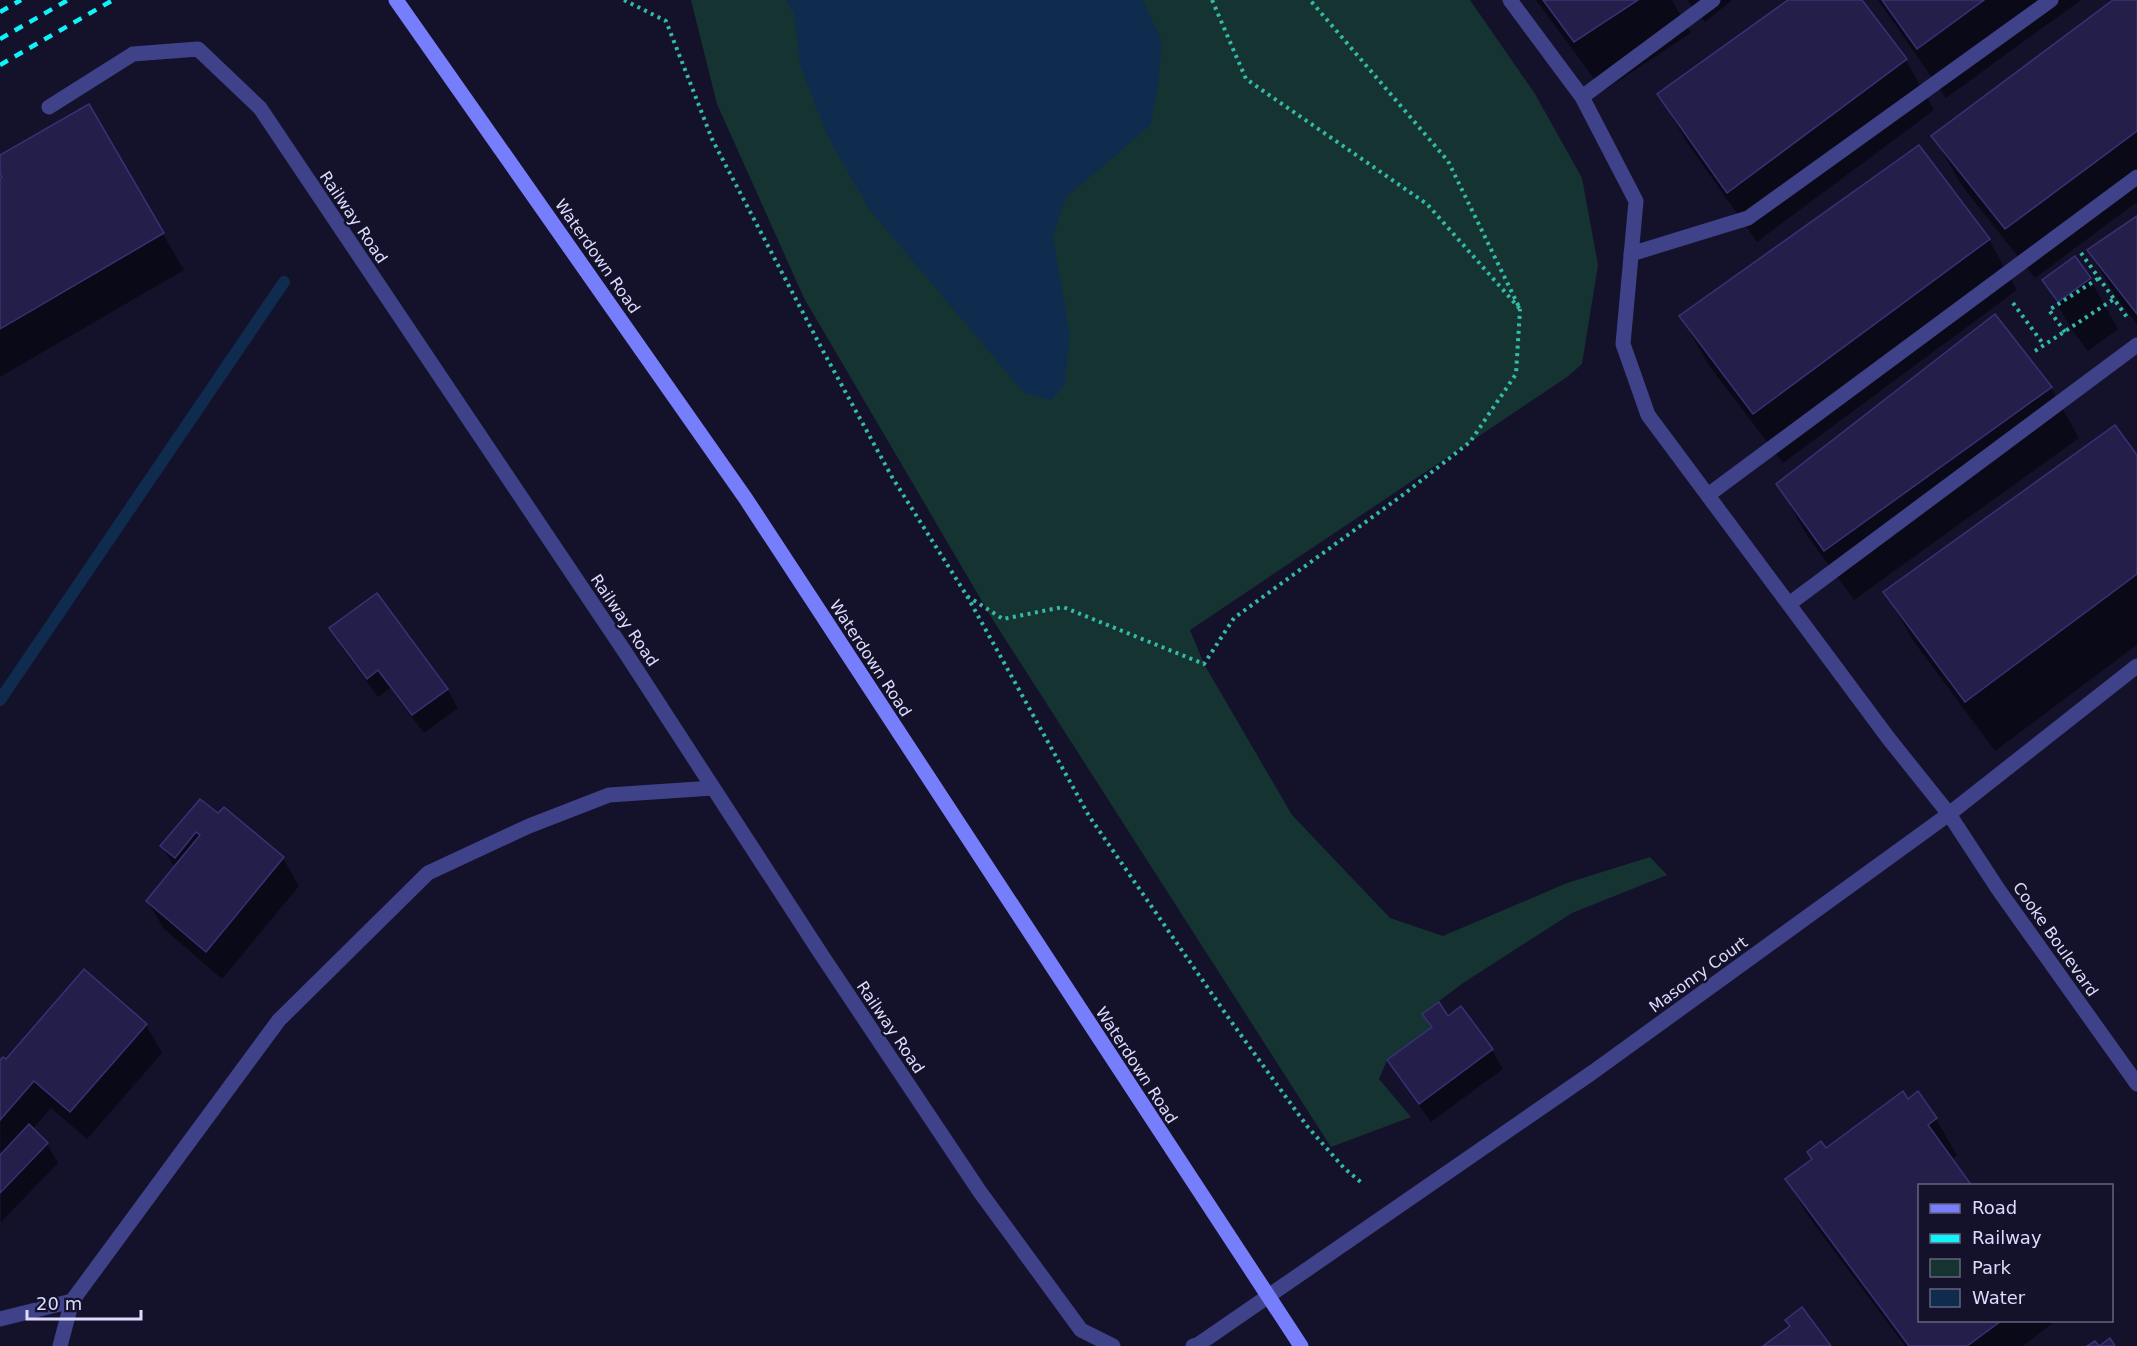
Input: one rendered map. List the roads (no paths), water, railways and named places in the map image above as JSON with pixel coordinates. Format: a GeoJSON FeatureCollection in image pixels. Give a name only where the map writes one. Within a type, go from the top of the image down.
{"type":"FeatureCollection","features":[{"type":"Feature","properties":{"kind":"main road","name":"Waterdown Road"},"geometry":{"type":"LineString","coordinates":[[396,0],[746,499],[1300,1346]]}},
{"type":"Feature","properties":{"kind":"street","name":"Cooke Boulevard"},"geometry":{"type":"LineString","coordinates":[[1510,0],[1582,97],[1636,201],[1623,344],[1648,415],[1889,739],[1949,814],[1998,889],[2137,1084]]}},
{"type":"Feature","properties":{"kind":"street"},"geometry":{"type":"LineString","coordinates":[[1582,97],[1713,0]]}},
{"type":"Feature","properties":{"kind":"street"},"geometry":{"type":"LineString","coordinates":[[1630,254],[1748,219],[2051,0]]}},
{"type":"Feature","properties":{"kind":"street","name":"Railway Road"},"geometry":{"type":"LineString","coordinates":[[49,107],[133,54],[198,50],[261,108],[627,655],[821,954],[980,1192],[1081,1330],[1113,1346]]}},
{"type":"Feature","properties":{"kind":"street"},"geometry":{"type":"LineString","coordinates":[[1708,495],[2137,177]]}},
{"type":"Feature","properties":{"kind":"street"},"geometry":{"type":"LineString","coordinates":[[1789,604],[2137,345]]}},
{"type":"Feature","properties":{"kind":"street","name":"Masonry Court"},"geometry":{"type":"LineString","coordinates":[[1269,1296],[1593,1072],[1949,814],[2137,666]]}},
{"type":"Feature","properties":{"kind":"street"},"geometry":{"type":"LineString","coordinates":[[60,1346],[72,1301],[279,1020],[428,873],[529,826],[609,795],[713,788]]}},
{"type":"Feature","properties":{"kind":"street"},"geometry":{"type":"LineString","coordinates":[[1193,1346],[1269,1296]]}},
{"type":"Feature","properties":{"kind":"street"},"geometry":{"type":"LineString","coordinates":[[0,1319],[72,1301]]}},
{"type":"Feature","properties":{"kind":"water"},"geometry":{"type":"Polygon","coordinates":[[[786,0],[1143,0],[1162,42],[1151,124],[1066,197],[1053,237],[1070,334],[1065,384],[1052,400],[1024,393],[869,209],[827,135],[800,65],[794,14],[786,0]]]}},
{"type":"Feature","properties":{"kind":"waterway"},"geometry":{"type":"LineString","coordinates":[[0,700],[284,282]]}},
{"type":"Feature","properties":{"kind":"railway"},"geometry":{"type":"LineString","coordinates":[[0,12],[21,0]]}},
{"type":"Feature","properties":{"kind":"railway"},"geometry":{"type":"LineString","coordinates":[[0,39],[68,0]]}},
{"type":"Feature","properties":{"kind":"railway"},"geometry":{"type":"LineString","coordinates":[[0,65],[113,0]]}}]}
